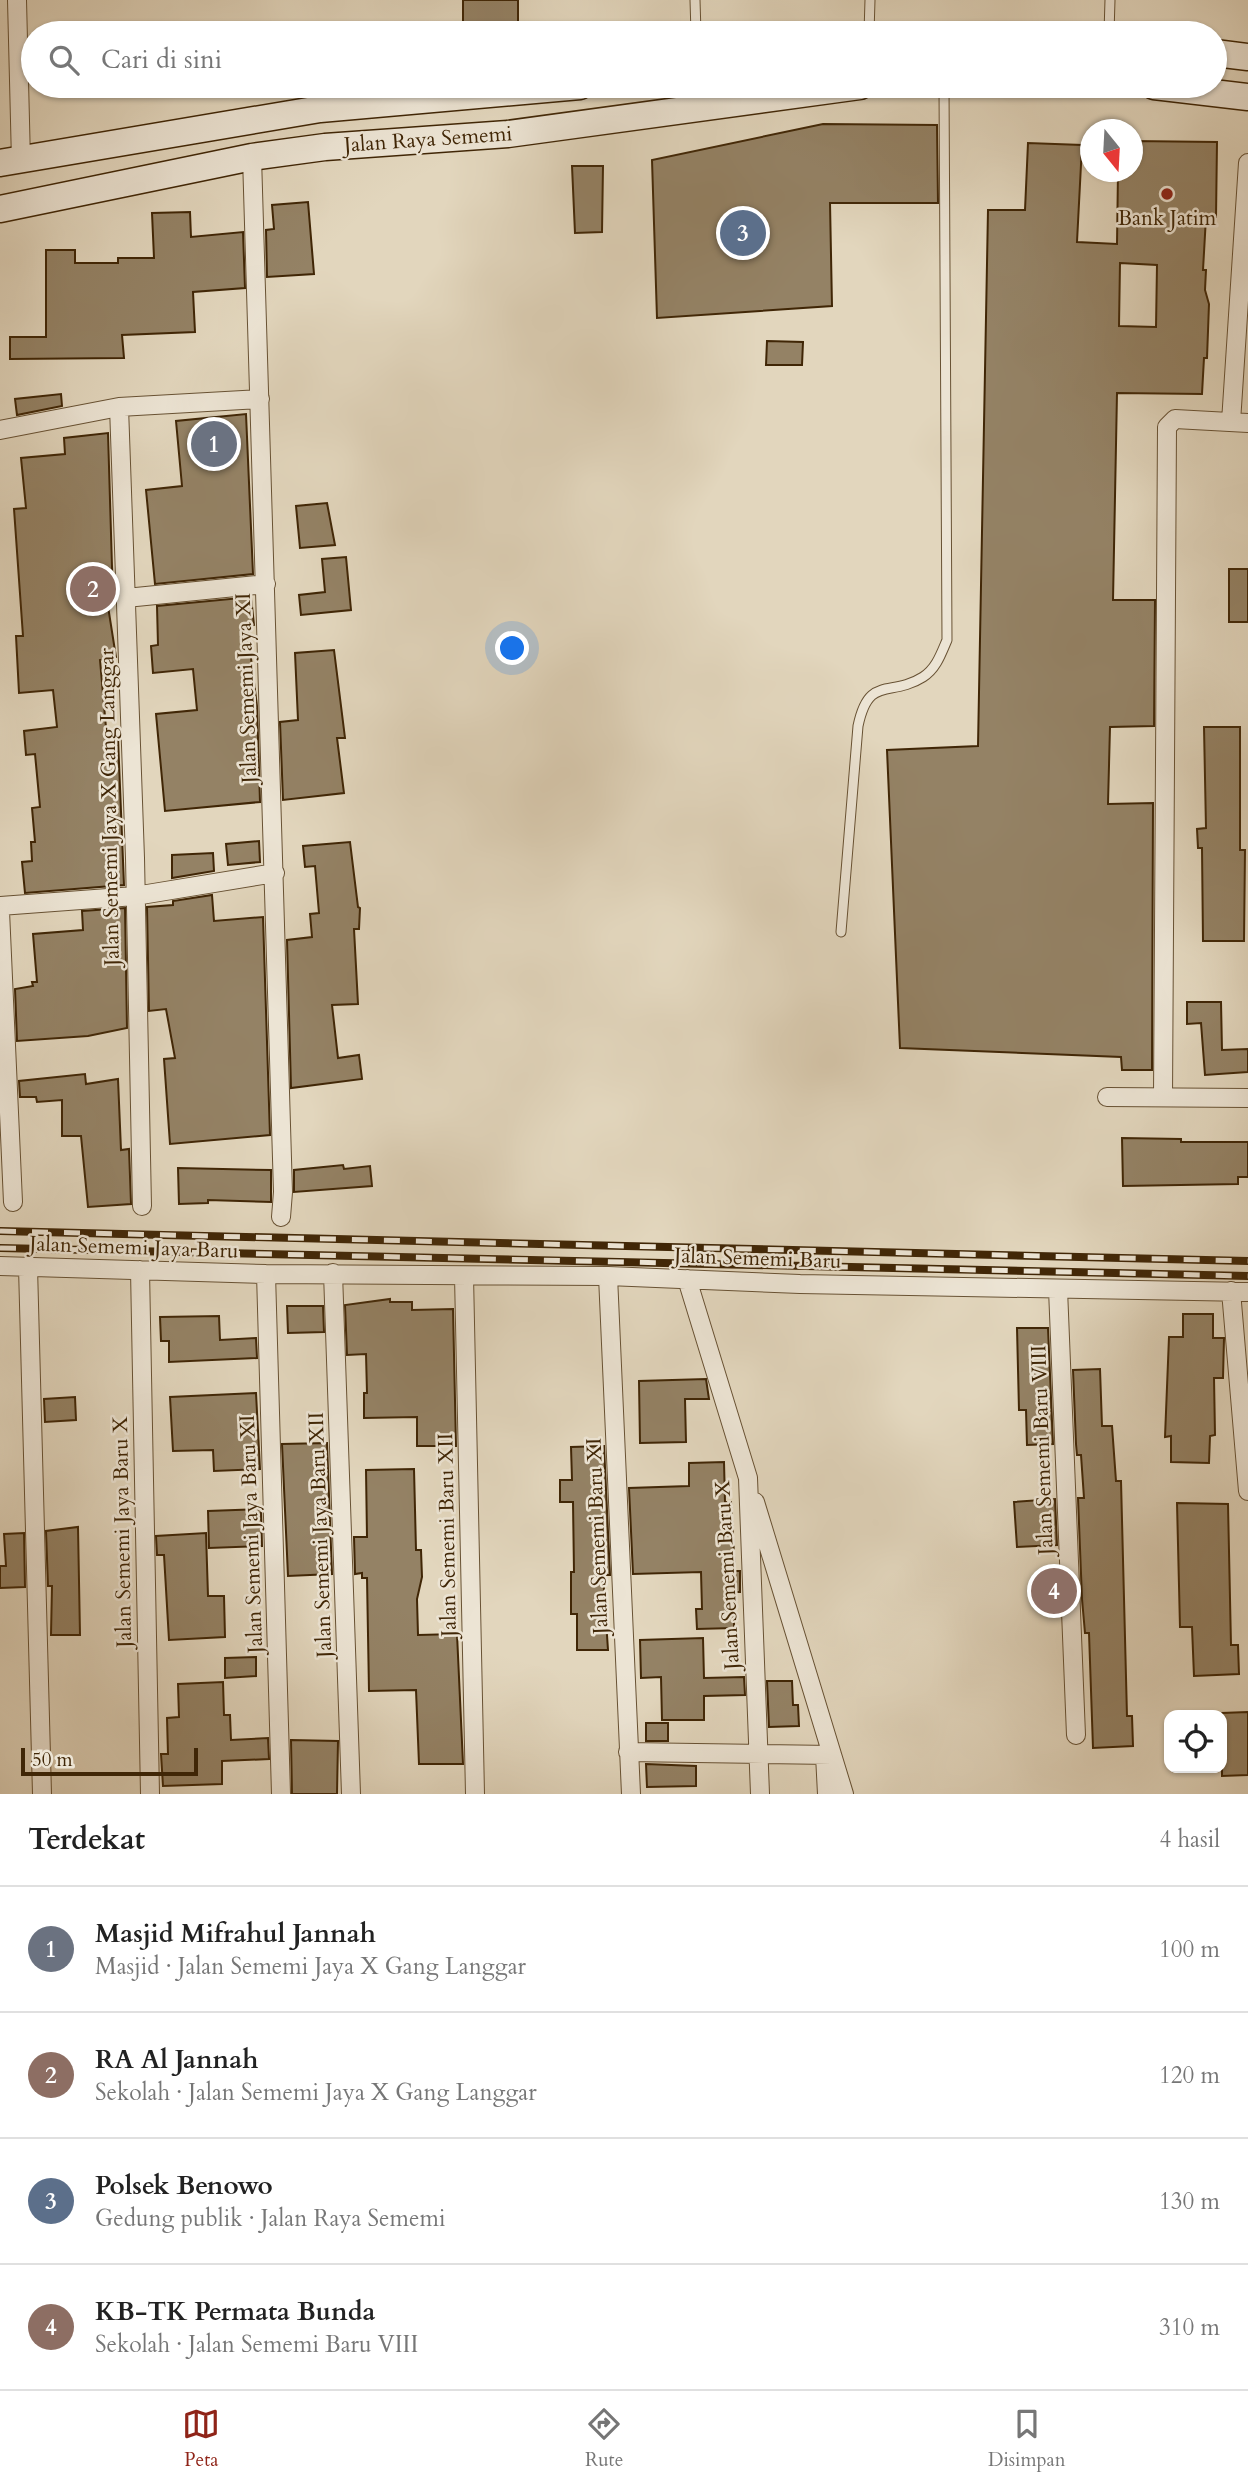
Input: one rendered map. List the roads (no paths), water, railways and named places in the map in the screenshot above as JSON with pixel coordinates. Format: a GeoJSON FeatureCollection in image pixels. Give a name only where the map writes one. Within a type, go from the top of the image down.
{"type":"FeatureCollection","features":[{"type":"Feature","properties":{"kind":"main road"},"geometry":{"type":"LineString","coordinates":[[1227,54],[1248,57]]}},
{"type":"Feature","properties":{"kind":"main road"},"geometry":{"type":"LineString","coordinates":[[1227,95],[1248,97]]}},
{"type":"Feature","properties":{"kind":"main road","name":"Jalan Raya Sememi"},"geometry":{"type":"LineString","coordinates":[[10,162],[320,109],[444,98]]}},
{"type":"Feature","properties":{"kind":"main road","name":"Jalan Raya Sememi"},"geometry":{"type":"LineString","coordinates":[[0,209],[252,157],[325,147],[521,132],[772,98]]}},
{"type":"Feature","properties":{"kind":"street"},"geometry":{"type":"LineString","coordinates":[[10,162],[17,0]]}},
{"type":"Feature","properties":{"kind":"street","name":"Jalan Sememi Jaya XI"},"geometry":{"type":"LineString","coordinates":[[252,157],[284,1192],[281,1217]]}},
{"type":"Feature","properties":{"kind":"street"},"geometry":{"type":"LineString","coordinates":[[1163,1097],[1167,427],[1175,419],[1239,422],[1248,163]]}},
{"type":"Feature","properties":{"kind":"street"},"geometry":{"type":"LineString","coordinates":[[0,430],[119,407],[260,399]]}},
{"type":"Feature","properties":{"kind":"street","name":"Jalan Sememi Jaya X Gang Langgar"},"geometry":{"type":"LineString","coordinates":[[119,407],[142,1206]]}},
{"type":"Feature","properties":{"kind":"street"},"geometry":{"type":"LineString","coordinates":[[126,598],[266,584]]}},
{"type":"Feature","properties":{"kind":"street"},"geometry":{"type":"LineString","coordinates":[[13,1202],[0,908],[135,896],[275,873]]}},
{"type":"Feature","properties":{"kind":"street"},"geometry":{"type":"LineString","coordinates":[[1107,1097],[1248,1098]]}},
{"type":"Feature","properties":{"kind":"street","name":"Jalan Sememi Jaya Baru"},"geometry":{"type":"LineString","coordinates":[[0,1266],[266,1274]]}},
{"type":"Feature","properties":{"kind":"street"},"geometry":{"type":"LineString","coordinates":[[28,1267],[42,1794]]}},
{"type":"Feature","properties":{"kind":"street","name":"Jalan Sememi Jaya Baru X"},"geometry":{"type":"LineString","coordinates":[[140,1270],[150,1794]]}},
{"type":"Feature","properties":{"kind":"street","name":"Jalan Sememi Jaya Baru XII"},"geometry":{"type":"LineString","coordinates":[[333,1273],[351,1794]]}},
{"type":"Feature","properties":{"kind":"street","name":"Jalan Sememi Baru"},"geometry":{"type":"LineString","coordinates":[[266,1274],[608,1276],[1058,1289],[1239,1291]]}},
{"type":"Feature","properties":{"kind":"street","name":"Jalan Sememi Jaya Baru XI"},"geometry":{"type":"LineString","coordinates":[[266,1274],[281,1794]]}},
{"type":"Feature","properties":{"kind":"street","name":"Jalan Sememi Baru XII"},"geometry":{"type":"LineString","coordinates":[[464,1276],[475,1794]]}},
{"type":"Feature","properties":{"kind":"street","name":"Jalan Sememi Baru XI"},"geometry":{"type":"LineString","coordinates":[[608,1276],[631,1794]]}},
{"type":"Feature","properties":{"kind":"street","name":"Jalan Sememi Baru X"},"geometry":{"type":"LineString","coordinates":[[687,1279],[747,1478],[760,1794]]}},
{"type":"Feature","properties":{"kind":"street","name":"Jalan Sememi Baru VIII"},"geometry":{"type":"LineString","coordinates":[[1058,1289],[1076,1735]]}},
{"type":"Feature","properties":{"kind":"street"},"geometry":{"type":"LineString","coordinates":[[1239,1291],[1248,1491]]}},
{"type":"Feature","properties":{"kind":"street"},"geometry":{"type":"LineString","coordinates":[[747,1478],[828,1755],[844,1794]]}},
{"type":"Feature","properties":{"kind":"street"},"geometry":{"type":"LineString","coordinates":[[628,1752],[828,1755]]}},
{"type":"Feature","properties":{"kind":"street"},"geometry":{"type":"LineString","coordinates":[[827,1794],[828,1755]]}},
{"type":"Feature","properties":{"kind":"lane"},"geometry":{"type":"LineString","coordinates":[[695,0],[696,21]]}},
{"type":"Feature","properties":{"kind":"lane"},"geometry":{"type":"LineString","coordinates":[[869,21],[870,0]]}},
{"type":"Feature","properties":{"kind":"lane"},"geometry":{"type":"LineString","coordinates":[[1109,21],[1110,0]]}},
{"type":"Feature","properties":{"kind":"lane"},"geometry":{"type":"LineString","coordinates":[[841,932],[858,726],[863,704],[878,691],[922,678],[937,664],[947,640],[944,98]]}},
{"type":"Feature","properties":{"kind":"railway"},"geometry":{"type":"LineString","coordinates":[[0,1231],[1248,1261]]}},
{"type":"Feature","properties":{"kind":"railway"},"geometry":{"type":"LineString","coordinates":[[0,1248],[1248,1276]]}},
{"type":"Feature","properties":{"kind":"place","name":"Bank Jatim"},"geometry":{"type":"Point","coordinates":[1167,194]}},
{"type":"Feature","properties":{"kind":"place","name":"Polsek Benowo"},"geometry":{"type":"Point","coordinates":[743,233]}},
{"type":"Feature","properties":{"kind":"place","name":"Masjid Mifrahul Jannah"},"geometry":{"type":"Point","coordinates":[214,444]}},
{"type":"Feature","properties":{"kind":"place","name":"RA Al Jannah"},"geometry":{"type":"Point","coordinates":[93,589]}},
{"type":"Feature","properties":{"kind":"place","name":"KB-TK Permata Bunda"},"geometry":{"type":"Point","coordinates":[1054,1591]}}]}
